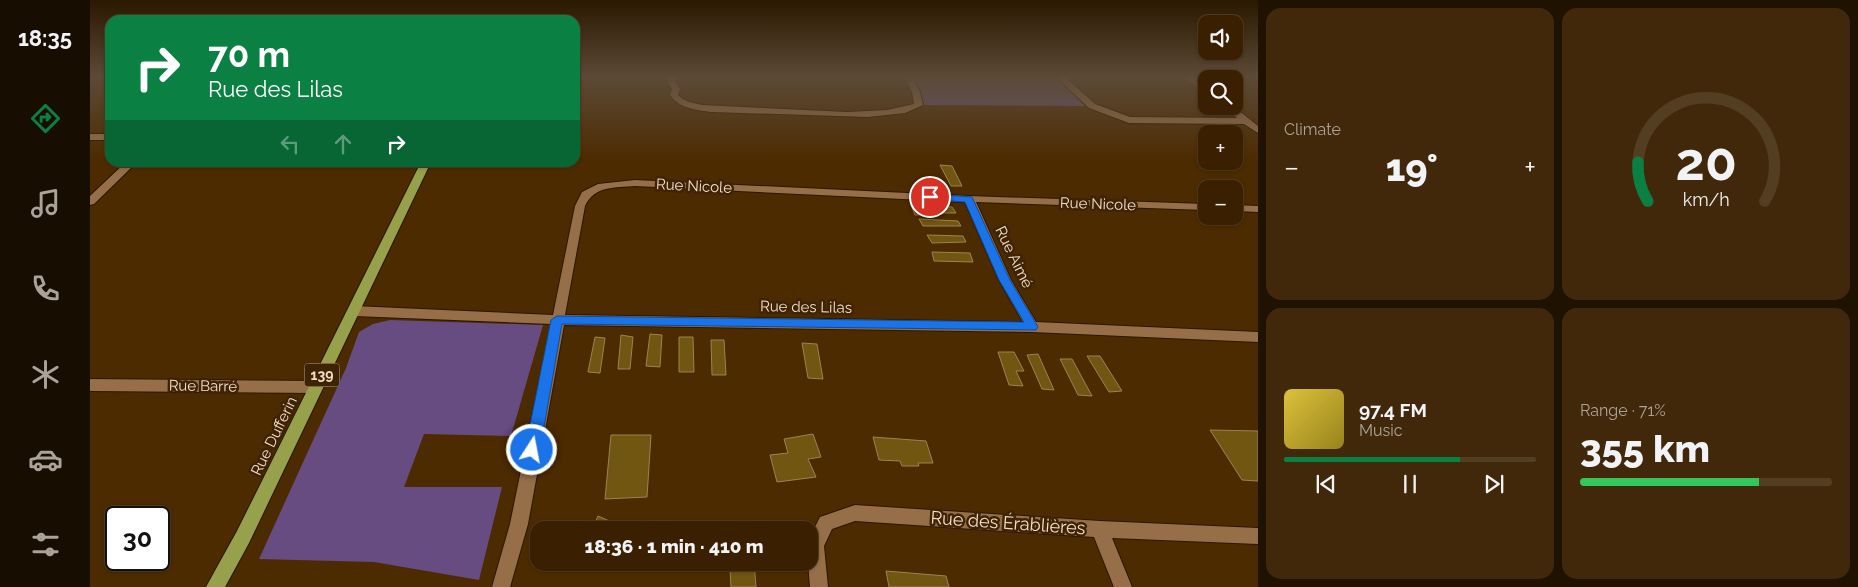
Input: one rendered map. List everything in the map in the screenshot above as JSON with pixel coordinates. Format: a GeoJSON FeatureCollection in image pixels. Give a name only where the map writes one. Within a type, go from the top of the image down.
{"type":"FeatureCollection","features":[{"type":"Feature","properties":{"kind":"main road","name":"Rue Dufferin"},"geometry":{"type":"LineString","coordinates":[[215,587],[243,537],[424,167]]}},
{"type":"Feature","properties":{"kind":"street"},"geometry":{"type":"LineString","coordinates":[[689,104],[723,109],[874,114],[908,110],[919,104]]}},
{"type":"Feature","properties":{"kind":"street"},"geometry":{"type":"LineString","coordinates":[[1090,104],[1129,120],[1247,122]]}},
{"type":"Feature","properties":{"kind":"street"},"geometry":{"type":"LineString","coordinates":[[1238,115],[1258,130]]}},
{"type":"Feature","properties":{"kind":"street"},"geometry":{"type":"LineString","coordinates":[[90,137],[105,137]]}},
{"type":"Feature","properties":{"kind":"street"},"geometry":{"type":"LineString","coordinates":[[90,202],[127,167]]}},
{"type":"Feature","properties":{"kind":"street","name":"Rue Nicole"},"geometry":{"type":"LineString","coordinates":[[501,587],[519,524],[580,206],[586,194],[602,186],[635,183],[969,199],[1198,207]]}},
{"type":"Feature","properties":{"kind":"street","name":"Rue Aimé"},"geometry":{"type":"LineString","coordinates":[[969,199],[1005,280],[1032,327]]}},
{"type":"Feature","properties":{"kind":"street"},"geometry":{"type":"LineString","coordinates":[[1243,208],[1258,209]]}},
{"type":"Feature","properties":{"kind":"street","name":"Rue des Lilas"},"geometry":{"type":"LineString","coordinates":[[354,311],[557,320],[1032,327],[1258,337]]}},
{"type":"Feature","properties":{"kind":"street","name":"Rue Barré"},"geometry":{"type":"LineString","coordinates":[[90,385],[316,387]]}},
{"type":"Feature","properties":{"kind":"street","name":"Rue des Érablières"},"geometry":{"type":"LineString","coordinates":[[819,587],[815,545],[826,523],[855,513],[1100,529],[1258,536]]}},
{"type":"Feature","properties":{"kind":"street"},"geometry":{"type":"LineString","coordinates":[[1100,529],[1123,587]]}},
{"type":"Feature","properties":{"kind":"shaded area"},"geometry":{"type":"Polygon","coordinates":[[[1084,104],[1085,106],[921,105],[1084,104]]]}},
{"type":"Feature","properties":{"kind":"shaded area"},"geometry":{"type":"Polygon","coordinates":[[[390,320],[543,325],[511,436],[424,434],[404,487],[502,487],[479,580],[374,562],[259,559],[346,368],[359,332],[373,324],[390,320]]]}},
{"type":"Feature","properties":{"kind":"building"},"geometry":{"type":"Polygon","coordinates":[[[940,165],[952,166],[962,186],[951,186],[940,165]]]}},
{"type":"Feature","properties":{"kind":"building"},"geometry":{"type":"Polygon","coordinates":[[[911,205],[952,207],[956,213],[915,215],[911,205]]]}},
{"type":"Feature","properties":{"kind":"building"},"geometry":{"type":"Polygon","coordinates":[[[919,219],[958,221],[961,226],[923,226],[919,219]]]}},
{"type":"Feature","properties":{"kind":"building"},"geometry":{"type":"Polygon","coordinates":[[[927,235],[963,236],[966,242],[932,243],[927,235]]]}},
{"type":"Feature","properties":{"kind":"building"},"geometry":{"type":"Polygon","coordinates":[[[932,252],[970,253],[973,262],[934,261],[932,252]]]}},
{"type":"Feature","properties":{"kind":"building"},"geometry":{"type":"Polygon","coordinates":[[[650,334],[662,335],[660,367],[646,366],[650,334]]]}},
{"type":"Feature","properties":{"kind":"building"},"geometry":{"type":"Polygon","coordinates":[[[621,335],[633,337],[630,369],[618,369],[621,335]]]}},
{"type":"Feature","properties":{"kind":"building"},"geometry":{"type":"Polygon","coordinates":[[[595,337],[605,338],[600,373],[588,372],[595,337]]]}},
{"type":"Feature","properties":{"kind":"building"},"geometry":{"type":"Polygon","coordinates":[[[679,337],[693,337],[694,372],[679,372],[679,337]]]}},
{"type":"Feature","properties":{"kind":"building"},"geometry":{"type":"Polygon","coordinates":[[[711,340],[724,340],[726,375],[712,375],[711,340]]]}},
{"type":"Feature","properties":{"kind":"building"},"geometry":{"type":"Polygon","coordinates":[[[802,343],[817,344],[823,379],[808,378],[802,343]]]}},
{"type":"Feature","properties":{"kind":"building"},"geometry":{"type":"Polygon","coordinates":[[[998,352],[1014,352],[1024,371],[1016,371],[1023,386],[1009,385],[998,352]]]}},
{"type":"Feature","properties":{"kind":"building"},"geometry":{"type":"Polygon","coordinates":[[[1038,354],[1054,390],[1042,389],[1027,355],[1038,354]]]}},
{"type":"Feature","properties":{"kind":"building"},"geometry":{"type":"Polygon","coordinates":[[[1087,356],[1100,356],[1122,391],[1109,392],[1087,356]]]}},
{"type":"Feature","properties":{"kind":"building"},"geometry":{"type":"Polygon","coordinates":[[[1060,359],[1072,359],[1092,396],[1078,395],[1060,359]]]}},
{"type":"Feature","properties":{"kind":"building"},"geometry":{"type":"Polygon","coordinates":[[[1210,430],[1258,431],[1258,481],[1242,480],[1210,430]]]}},
{"type":"Feature","properties":{"kind":"building"},"geometry":{"type":"Polygon","coordinates":[[[813,434],[821,457],[808,459],[816,477],[777,482],[770,455],[788,453],[784,439],[813,434]]]}},
{"type":"Feature","properties":{"kind":"building"},"geometry":{"type":"Polygon","coordinates":[[[611,435],[651,435],[647,497],[605,499],[611,435]]]}},
{"type":"Feature","properties":{"kind":"building"},"geometry":{"type":"Polygon","coordinates":[[[873,437],[926,441],[933,463],[918,463],[919,466],[902,466],[900,461],[879,460],[873,437]]]}},
{"type":"Feature","properties":{"kind":"building"},"geometry":{"type":"Polygon","coordinates":[[[598,516],[609,521],[596,521],[598,516]]]}},
{"type":"Feature","properties":{"kind":"building"},"geometry":{"type":"Polygon","coordinates":[[[730,571],[755,571],[756,587],[731,587],[730,571]]]}},
{"type":"Feature","properties":{"kind":"building"},"geometry":{"type":"Polygon","coordinates":[[[886,571],[946,576],[949,587],[889,587],[886,571]]]}},
{"type":"Feature","properties":{"kind":"route"},"geometry":{"type":"LineString","coordinates":[[532,450],[557,320],[1032,327],[1005,280],[969,199],[930,197]]}}]}
